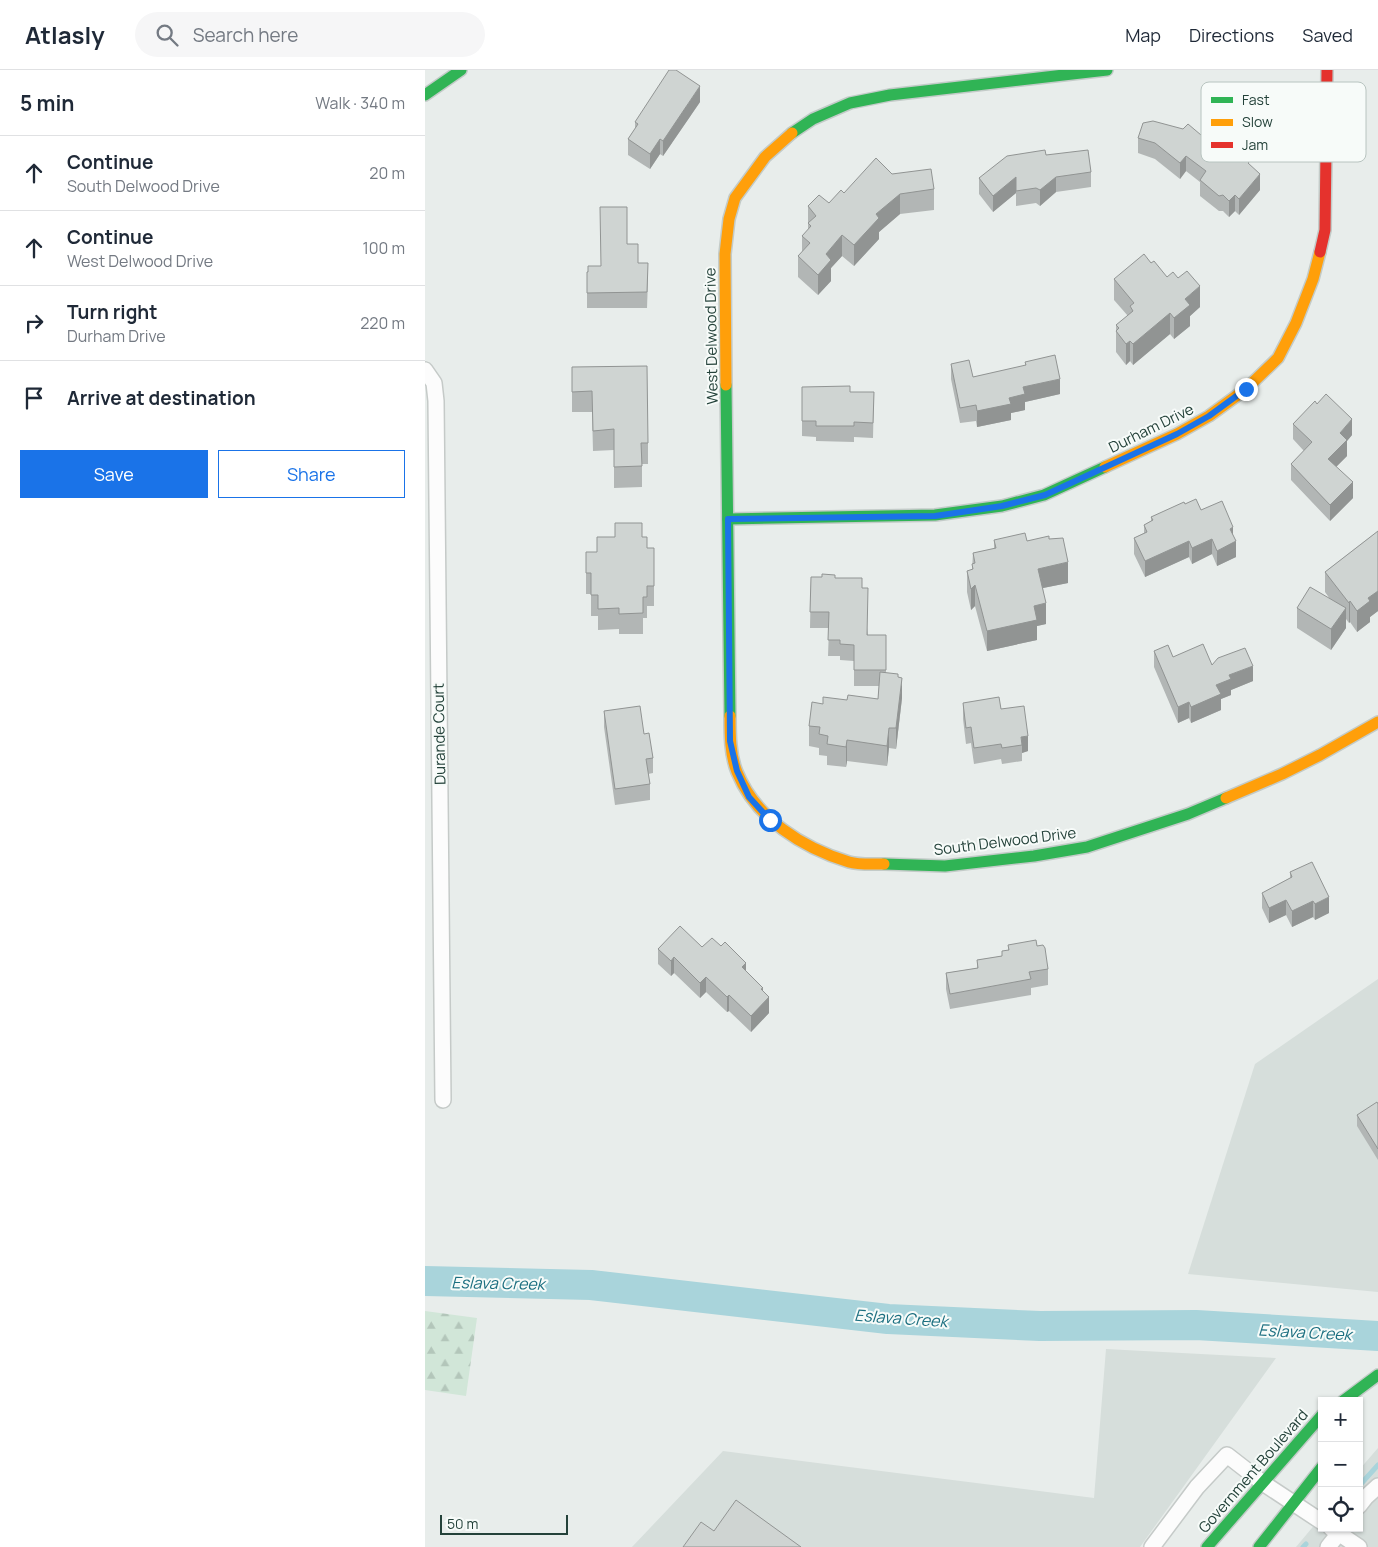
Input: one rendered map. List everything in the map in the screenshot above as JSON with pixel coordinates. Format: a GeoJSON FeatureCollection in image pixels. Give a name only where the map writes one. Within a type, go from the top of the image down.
{"type":"FeatureCollection","features":[{"type":"Feature","properties":{"kind":"street"},"geometry":{"type":"LineString","coordinates":[[425,95],[450,74],[461,70]]}},
{"type":"Feature","properties":{"kind":"street","name":"West Delwood Drive"},"geometry":{"type":"LineString","coordinates":[[737,771],[730,741],[725,254],[729,219],[735,198],[765,157],[786,137],[813,118],[850,103],[890,95],[1107,70]]}},
{"type":"Feature","properties":{"kind":"street","name":"Durham Drive"},"geometry":{"type":"LineString","coordinates":[[728,519],[935,516],[1002,506],[1045,495],[1177,434],[1209,416],[1246,389],[1278,358],[1296,323],[1313,279],[1325,230],[1326,162]]}},
{"type":"Feature","properties":{"kind":"street","name":"Durande Court"},"geometry":{"type":"LineString","coordinates":[[425,370],[434,383],[436,401],[443,1100]]}},
{"type":"Feature","properties":{"kind":"street","name":"South Delwood Drive"},"geometry":{"type":"LineString","coordinates":[[737,771],[749,797],[770,820],[793,837],[821,851],[851,863],[945,866],[1034,856],[1087,847],[1188,814],[1282,774],[1378,722]]}},
{"type":"Feature","properties":{"kind":"street"},"geometry":{"type":"LineString","coordinates":[[1349,1397],[1377,1377]]}},
{"type":"Feature","properties":{"kind":"street"},"geometry":{"type":"LineString","coordinates":[[1363,1401],[1377,1377]]}},
{"type":"Feature","properties":{"kind":"street","name":"Government Boulevard"},"geometry":{"type":"LineString","coordinates":[[1207,1547],[1318,1420]]}},
{"type":"Feature","properties":{"kind":"street"},"geometry":{"type":"LineString","coordinates":[[1152,1547],[1197,1487],[1227,1455],[1318,1519]]}},
{"type":"Feature","properties":{"kind":"street"},"geometry":{"type":"LineString","coordinates":[[1259,1547],[1318,1472]]}},
{"type":"Feature","properties":{"kind":"street"},"geometry":{"type":"LineString","coordinates":[[1363,1502],[1378,1486]]}},
{"type":"Feature","properties":{"kind":"street"},"geometry":{"type":"LineString","coordinates":[[1328,1547],[1337,1532]]}},
{"type":"Feature","properties":{"kind":"street"},"geometry":{"type":"LineString","coordinates":[[1340,1532],[1359,1547]]}},
{"type":"Feature","properties":{"kind":"shaded area"},"geometry":{"type":"Polygon","coordinates":[[[1378,979],[1378,1292],[1188,1274],[1255,1064],[1378,979]]]}},
{"type":"Feature","properties":{"kind":"shaded area"},"geometry":{"type":"Polygon","coordinates":[[[1106,1349],[1276,1358],[1140,1547],[632,1547],[723,1451],[1094,1498],[1106,1349]]]}},
{"type":"Feature","properties":{"kind":"shaded area"},"geometry":{"type":"Polygon","coordinates":[[[1378,1448],[1378,1547],[1296,1547],[1318,1521],[1318,1532],[1363,1532],[1363,1465],[1378,1448]]]}},
{"type":"Feature","properties":{"kind":"green space"},"geometry":{"type":"Polygon","coordinates":[[[425,1311],[477,1318],[466,1396],[425,1390],[425,1311]]]}},
{"type":"Feature","properties":{"kind":"building"},"geometry":{"type":"Polygon","coordinates":[[[669,70],[676,70],[700,86],[663,141],[660,139],[650,154],[628,139],[638,124],[635,122],[669,70]]]}},
{"type":"Feature","properties":{"kind":"building"},"geometry":{"type":"Polygon","coordinates":[[[1153,121],[1183,129],[1188,124],[1201,135],[1201,162],[1249,162],[1260,174],[1239,199],[1235,195],[1229,201],[1223,195],[1219,196],[1200,180],[1206,171],[1186,156],[1180,163],[1155,143],[1138,138],[1143,123],[1153,121]]]}},
{"type":"Feature","properties":{"kind":"building"},"geometry":{"type":"Polygon","coordinates":[[[1045,150],[1046,155],[1088,150],[1091,172],[1056,177],[1040,190],[1036,188],[1016,191],[1016,177],[993,196],[979,178],[1007,156],[1045,150]]]}},
{"type":"Feature","properties":{"kind":"building"},"geometry":{"type":"Polygon","coordinates":[[[876,158],[892,174],[931,169],[934,189],[900,194],[876,214],[879,218],[854,245],[842,235],[826,254],[831,260],[818,275],[798,256],[810,243],[802,236],[811,226],[808,223],[816,216],[808,206],[819,195],[829,203],[841,190],[844,193],[876,158]]]}},
{"type":"Feature","properties":{"kind":"building"},"geometry":{"type":"Polygon","coordinates":[[[600,207],[627,207],[627,244],[638,244],[638,263],[648,263],[647,292],[587,293],[588,266],[601,266],[600,207]]]}},
{"type":"Feature","properties":{"kind":"building"},"geometry":{"type":"Polygon","coordinates":[[[1144,254],[1151,263],[1154,261],[1167,277],[1173,272],[1178,278],[1187,271],[1200,286],[1185,299],[1190,305],[1174,318],[1170,313],[1133,344],[1130,341],[1126,344],[1116,331],[1119,328],[1116,325],[1133,311],[1130,306],[1134,303],[1114,279],[1144,254]]]}},
{"type":"Feature","properties":{"kind":"building"},"geometry":{"type":"Polygon","coordinates":[[[1055,355],[1060,379],[1023,387],[1025,394],[1009,398],[1011,404],[977,411],[976,405],[960,408],[951,364],[969,360],[973,377],[1026,365],[1025,362],[1055,355]]]}},
{"type":"Feature","properties":{"kind":"building"},"geometry":{"type":"Polygon","coordinates":[[[647,366],[648,443],[641,443],[642,466],[614,467],[614,429],[593,431],[592,391],[572,392],[572,367],[647,366]]]}},
{"type":"Feature","properties":{"kind":"building"},"geometry":{"type":"Polygon","coordinates":[[[850,386],[850,392],[874,392],[873,423],[854,422],[854,426],[816,426],[816,421],[802,421],[802,387],[850,386]]]}},
{"type":"Feature","properties":{"kind":"building"},"geometry":{"type":"Polygon","coordinates":[[[1326,394],[1352,419],[1340,433],[1347,440],[1328,459],[1353,482],[1330,505],[1291,464],[1312,442],[1293,424],[1315,401],[1317,404],[1326,394]]]}},
{"type":"Feature","properties":{"kind":"building"},"geometry":{"type":"Polygon","coordinates":[[[1196,499],[1201,510],[1222,501],[1233,527],[1230,529],[1236,541],[1217,551],[1212,539],[1192,548],[1189,541],[1145,561],[1134,538],[1147,532],[1144,525],[1153,520],[1151,517],[1184,502],[1185,504],[1196,499]]]}},
{"type":"Feature","properties":{"kind":"building"},"geometry":{"type":"Polygon","coordinates":[[[615,523],[642,523],[642,537],[647,537],[647,548],[654,548],[654,586],[647,586],[647,597],[643,597],[643,613],[619,614],[619,608],[598,609],[598,595],[591,595],[591,573],[586,573],[586,552],[597,552],[597,537],[615,537],[615,523]]]}},
{"type":"Feature","properties":{"kind":"building"},"geometry":{"type":"Polygon","coordinates":[[[1378,531],[1378,591],[1368,598],[1370,601],[1357,611],[1325,572],[1378,531]]]}},
{"type":"Feature","properties":{"kind":"building"},"geometry":{"type":"Polygon","coordinates":[[[1025,533],[1027,541],[1049,536],[1049,539],[1063,538],[1068,562],[1038,569],[1046,603],[1034,606],[1037,620],[987,631],[975,585],[971,589],[967,571],[973,569],[972,564],[975,563],[973,553],[996,548],[994,540],[1025,533]]]}},
{"type":"Feature","properties":{"kind":"building"},"geometry":{"type":"Polygon","coordinates":[[[822,574],[835,575],[835,578],[862,578],[862,588],[868,588],[867,635],[886,635],[886,670],[854,670],[854,645],[840,644],[840,640],[828,640],[829,612],[810,612],[811,577],[822,577],[822,574]]]}},
{"type":"Feature","properties":{"kind":"building"},"geometry":{"type":"Polygon","coordinates":[[[1310,587],[1346,608],[1331,629],[1297,608],[1310,587]]]}},
{"type":"Feature","properties":{"kind":"building"},"geometry":{"type":"Polygon","coordinates":[[[1203,644],[1212,665],[1218,658],[1245,648],[1253,666],[1229,675],[1231,679],[1216,685],[1221,694],[1191,707],[1189,702],[1178,707],[1154,651],[1168,645],[1173,657],[1203,644]]]}},
{"type":"Feature","properties":{"kind":"building"},"geometry":{"type":"Polygon","coordinates":[[[880,672],[898,674],[898,677],[902,678],[896,728],[889,728],[887,746],[847,740],[846,747],[827,744],[828,736],[819,734],[820,727],[809,726],[812,702],[823,704],[823,697],[847,700],[848,695],[878,699],[880,672]]]}},
{"type":"Feature","properties":{"kind":"building"},"geometry":{"type":"Polygon","coordinates":[[[999,697],[1001,709],[1024,706],[1028,736],[1021,737],[1022,745],[1002,748],[1001,744],[974,748],[971,727],[966,728],[963,703],[999,697]]]}},
{"type":"Feature","properties":{"kind":"building"},"geometry":{"type":"Polygon","coordinates":[[[640,706],[644,734],[649,733],[653,758],[646,759],[650,784],[615,789],[604,711],[640,706]]]}},
{"type":"Feature","properties":{"kind":"building"},"geometry":{"type":"Polygon","coordinates":[[[1312,862],[1329,897],[1315,904],[1313,901],[1292,911],[1286,900],[1269,908],[1262,893],[1292,877],[1290,872],[1312,862]]]}},
{"type":"Feature","properties":{"kind":"building"},"geometry":{"type":"Polygon","coordinates":[[[680,926],[702,947],[712,938],[721,946],[725,942],[746,963],[742,967],[763,988],[761,989],[769,997],[751,1016],[706,977],[700,983],[674,957],[671,961],[658,949],[680,926]]]}},
{"type":"Feature","properties":{"kind":"building"},"geometry":{"type":"Polygon","coordinates":[[[1036,940],[1037,946],[1043,945],[1045,948],[1048,969],[1029,972],[1031,979],[950,994],[946,973],[978,968],[977,960],[1002,956],[1002,951],[1009,950],[1008,945],[1036,940]]]}},
{"type":"Feature","properties":{"kind":"building"},"geometry":{"type":"Polygon","coordinates":[[[1377,1102],[1378,1104],[1378,1149],[1357,1115],[1377,1102]]]}},
{"type":"Feature","properties":{"kind":"building"},"geometry":{"type":"Polygon","coordinates":[[[736,1500],[801,1547],[683,1547],[701,1522],[714,1531],[736,1500]]]}},
{"type":"Feature","properties":{"kind":"waterway","name":"Eslava Creek"},"geometry":{"type":"LineString","coordinates":[[425,1281],[591,1285],[888,1319],[1040,1326],[1196,1325],[1378,1336]]}},
{"type":"Feature","properties":{"kind":"waterway"},"geometry":{"type":"LineString","coordinates":[[1363,1482],[1378,1465]]}},
{"type":"Feature","properties":{"kind":"waterway"},"geometry":{"type":"LineString","coordinates":[[1303,1547],[1306,1544]]}},
{"type":"Feature","properties":{"kind":"traffic: fast"},"geometry":{"type":"LineString","coordinates":[[425,95],[461,70]]}},
{"type":"Feature","properties":{"kind":"traffic: fast"},"geometry":{"type":"LineString","coordinates":[[792,133],[813,119],[850,103],[890,95],[1107,70]]}},
{"type":"Feature","properties":{"kind":"traffic: fast"},"geometry":{"type":"LineString","coordinates":[[726,385],[730,716]]}},
{"type":"Feature","properties":{"kind":"traffic: fast"},"geometry":{"type":"LineString","coordinates":[[728,519],[935,515],[1002,506],[1044,495],[1105,467]]}},
{"type":"Feature","properties":{"kind":"traffic: fast"},"geometry":{"type":"LineString","coordinates":[[884,864],[945,866],[1034,856],[1087,847],[1188,814],[1226,798]]}},
{"type":"Feature","properties":{"kind":"traffic: fast"},"geometry":{"type":"LineString","coordinates":[[1348,1397],[1378,1375]]}},
{"type":"Feature","properties":{"kind":"traffic: fast"},"geometry":{"type":"LineString","coordinates":[[1207,1547],[1318,1420]]}},
{"type":"Feature","properties":{"kind":"traffic: fast"},"geometry":{"type":"LineString","coordinates":[[1259,1547],[1318,1472]]}},
{"type":"Feature","properties":{"kind":"traffic: slow"},"geometry":{"type":"LineString","coordinates":[[726,385],[725,254],[729,219],[735,198],[765,157],[792,133]]}},
{"type":"Feature","properties":{"kind":"traffic: slow"},"geometry":{"type":"LineString","coordinates":[[1105,467],[1177,434],[1209,416],[1246,389],[1278,358],[1296,323],[1313,279],[1320,252]]}},
{"type":"Feature","properties":{"kind":"traffic: slow"},"geometry":{"type":"LineString","coordinates":[[730,716],[730,737],[737,772],[745,789],[769,817],[798,840],[832,856],[853,863],[884,864]]}},
{"type":"Feature","properties":{"kind":"traffic: slow"},"geometry":{"type":"LineString","coordinates":[[1226,798],[1282,774],[1378,722]]}},
{"type":"Feature","properties":{"kind":"traffic: jam"},"geometry":{"type":"LineString","coordinates":[[1327,70],[1327,82]]}},
{"type":"Feature","properties":{"kind":"traffic: jam"},"geometry":{"type":"LineString","coordinates":[[1320,252],[1325,230],[1326,162]]}},
{"type":"Feature","properties":{"kind":"route"},"geometry":{"type":"LineString","coordinates":[[770,820],[749,797],[737,771],[730,741],[728,519],[935,516],[1002,506],[1045,495],[1177,434],[1209,416],[1246,389]]}}]}
